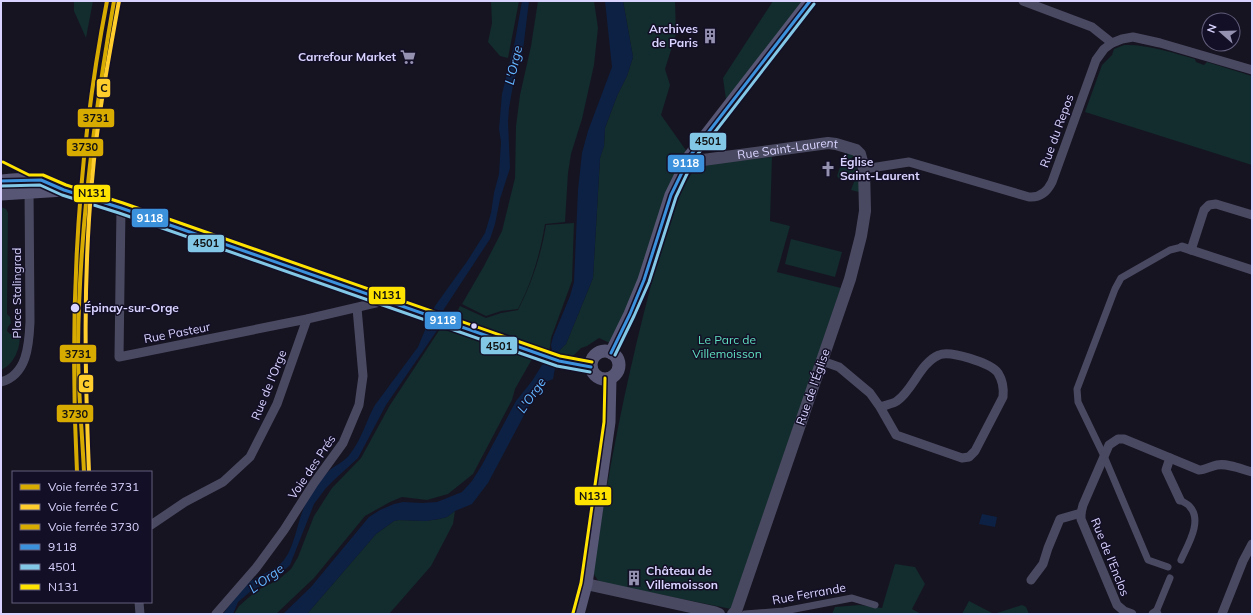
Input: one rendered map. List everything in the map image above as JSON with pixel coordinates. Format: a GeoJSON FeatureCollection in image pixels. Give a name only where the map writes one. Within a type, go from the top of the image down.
{"type":"FeatureCollection","features":[{"type":"Feature","properties":{"kind":"main road"},"geometry":{"type":"LineString","coordinates":[[611,353],[630,314],[644,280],[671,195],[690,156],[810,1]]}},
{"type":"Feature","properties":{"kind":"main road"},"geometry":{"type":"LineString","coordinates":[[1,181],[29,186]]}},
{"type":"Feature","properties":{"kind":"main road"},"geometry":{"type":"LineString","coordinates":[[1,194],[29,186]]}},
{"type":"Feature","properties":{"kind":"main road"},"geometry":{"type":"LineString","coordinates":[[100,201],[559,361],[591,367]]}},
{"type":"Feature","properties":{"kind":"main road"},"geometry":{"type":"LineString","coordinates":[[604,352],[611,353],[617,358],[619,366],[616,373],[610,378],[606,379],[598,377],[591,367],[593,360],[598,354],[604,352]]}},
{"type":"Feature","properties":{"kind":"main road"},"geometry":{"type":"LineString","coordinates":[[578,614],[586,584],[609,422],[610,378]]}},
{"type":"Feature","properties":{"kind":"street"},"geometry":{"type":"LineString","coordinates":[[1023,1],[1092,27],[1112,43],[1128,38],[1139,38],[1252,70]]}},
{"type":"Feature","properties":{"kind":"street","name":"Rue du Repos"},"geometry":{"type":"LineString","coordinates":[[864,169],[909,162],[1028,197],[1038,196],[1048,189],[1052,182],[1096,60],[1104,49],[1112,43]]}},
{"type":"Feature","properties":{"kind":"street","name":"Rue Saint-Laurent"},"geometry":{"type":"LineString","coordinates":[[690,156],[703,160],[828,143],[856,150],[860,154]]}},
{"type":"Feature","properties":{"kind":"street","name":"Rue de l'Église"},"geometry":{"type":"LineString","coordinates":[[733,614],[736,611],[850,279],[861,236],[865,211],[864,169],[860,154]]}},
{"type":"Feature","properties":{"kind":"street","name":"Place Stalingrad"},"geometry":{"type":"LineString","coordinates":[[1,382],[8,380],[23,365],[29,342],[29,186]]}},
{"type":"Feature","properties":{"kind":"street"},"geometry":{"type":"LineString","coordinates":[[1191,250],[1204,210],[1209,205],[1216,204],[1252,215]]}},
{"type":"Feature","properties":{"kind":"street","name":"Rue Pasteur"},"geometry":{"type":"LineString","coordinates":[[121,208],[119,357],[307,319],[385,300]]}},
{"type":"Feature","properties":{"kind":"street"},"geometry":{"type":"LineString","coordinates":[[1168,567],[1148,560],[1104,456],[1078,402],[1076,389],[1115,289],[1121,278],[1170,250],[1182,247],[1252,270]]}},
{"type":"Feature","properties":{"kind":"street","name":"Voie des Prés"},"geometry":{"type":"LineString","coordinates":[[216,614],[261,562],[284,530],[314,483],[343,444],[359,405],[363,376],[357,308]]}},
{"type":"Feature","properties":{"kind":"street","name":"Rue de l'Orge"},"geometry":{"type":"LineString","coordinates":[[152,524],[185,502],[223,482],[250,457],[277,404],[307,319]]}},
{"type":"Feature","properties":{"kind":"street"},"geometry":{"type":"LineString","coordinates":[[822,361],[839,367],[870,393],[896,435],[962,458],[969,456],[975,451],[1003,397],[1004,388],[998,372],[989,366],[946,353],[933,358],[913,382],[904,396],[896,402],[880,407]]}},
{"type":"Feature","properties":{"kind":"street","name":"Rue de l'Enclos"},"geometry":{"type":"LineString","coordinates":[[1132,614],[1124,611],[1117,605],[1082,525],[1081,513],[1109,445],[1118,439],[1124,439],[1199,470],[1217,465],[1224,465],[1252,472]]}},
{"type":"Feature","properties":{"kind":"street"},"geometry":{"type":"LineString","coordinates":[[1170,458],[1166,470],[1180,500],[1191,508],[1195,520],[1194,528],[1181,560]]}},
{"type":"Feature","properties":{"kind":"street"},"geometry":{"type":"LineString","coordinates":[[1031,580],[1043,564],[1060,519],[1081,513]]}},
{"type":"Feature","properties":{"kind":"street"},"geometry":{"type":"LineString","coordinates":[[1222,614],[1243,560],[1252,544]]}},
{"type":"Feature","properties":{"kind":"street"},"geometry":{"type":"LineString","coordinates":[[1155,614],[1170,578]]}},
{"type":"Feature","properties":{"kind":"street"},"geometry":{"type":"LineString","coordinates":[[586,584],[719,614]]}},
{"type":"Feature","properties":{"kind":"street","name":"Rue Ferrande"},"geometry":{"type":"LineString","coordinates":[[745,614],[784,611],[852,598],[875,605]]}},
{"type":"Feature","properties":{"kind":"street"},"geometry":{"type":"LineString","coordinates":[[139,603],[140,614]]}},
{"type":"Feature","properties":{"kind":"green space"},"geometry":{"type":"Polygon","coordinates":[[[74,1],[93,1],[86,38],[74,11],[74,1]]]}},
{"type":"Feature","properties":{"kind":"green space"},"geometry":{"type":"Polygon","coordinates":[[[491,1],[519,1],[508,58],[500,56],[488,42],[492,23],[491,1]]]}},
{"type":"Feature","properties":{"kind":"green space"},"geometry":{"type":"Polygon","coordinates":[[[538,1],[594,1],[598,28],[594,65],[582,119],[571,154],[568,173],[565,222],[545,224],[535,268],[518,309],[501,311],[486,316],[462,304],[502,231],[515,178],[516,126],[520,95],[531,46],[538,1]]]}},
{"type":"Feature","properties":{"kind":"green space"},"geometry":{"type":"Polygon","coordinates":[[[623,1],[675,1],[676,34],[665,69],[670,85],[661,115],[690,156],[614,345],[599,338],[581,348],[573,356],[557,355],[566,344],[593,278],[600,158],[604,146],[605,128],[617,96],[627,76],[633,57],[623,1]]]}},
{"type":"Feature","properties":{"kind":"green space"},"geometry":{"type":"Polygon","coordinates":[[[773,1],[810,1],[727,107],[723,78],[773,1]]]}},
{"type":"Feature","properties":{"kind":"green space"},"geometry":{"type":"Polygon","coordinates":[[[1124,45],[1160,49],[1195,59],[1196,62],[1204,65],[1207,62],[1252,76],[1252,165],[1085,112],[1102,65],[1112,55],[1114,49],[1124,45]]]}},
{"type":"Feature","properties":{"kind":"green space"},"geometry":{"type":"Polygon","coordinates":[[[845,152],[854,155],[848,166],[857,166],[857,170],[849,178],[840,180],[837,176],[845,152]]]}},
{"type":"Feature","properties":{"kind":"green space","name":"Le Parc de Villemoisson"},"geometry":{"type":"Polygon","coordinates":[[[772,157],[770,221],[790,226],[777,272],[841,288],[731,609],[599,582],[593,573],[604,500],[618,428],[633,356],[654,273],[676,204],[689,178],[699,165],[772,157]]]}},
{"type":"Feature","properties":{"kind":"green space"},"geometry":{"type":"Polygon","coordinates":[[[859,177],[859,192],[851,190],[859,177]]]}},
{"type":"Feature","properties":{"kind":"green space"},"geometry":{"type":"Polygon","coordinates":[[[1,207],[6,209],[8,213],[7,314],[10,317],[11,323],[7,331],[10,334],[19,333],[20,338],[18,349],[13,360],[6,368],[1,370],[1,207]]]}},
{"type":"Feature","properties":{"kind":"green space"},"geometry":{"type":"Polygon","coordinates":[[[574,223],[572,281],[551,338],[549,354],[453,320],[460,306],[486,318],[501,313],[518,310],[528,290],[535,269],[546,225],[574,223]]]}},
{"type":"Feature","properties":{"kind":"green space"},"geometry":{"type":"Polygon","coordinates":[[[791,239],[842,252],[835,277],[785,264],[791,239]]]}},
{"type":"Feature","properties":{"kind":"green space"},"geometry":{"type":"Polygon","coordinates":[[[442,326],[532,359],[515,389],[512,400],[473,474],[448,494],[427,500],[402,497],[365,516],[314,578],[276,614],[234,614],[239,606],[256,591],[278,580],[291,569],[298,557],[314,516],[332,488],[361,458],[390,405],[442,326]]]}},
{"type":"Feature","properties":{"kind":"green space"},"geometry":{"type":"Polygon","coordinates":[[[455,511],[453,524],[431,566],[389,614],[307,614],[376,534],[394,521],[426,521],[439,519],[447,517],[455,511]]]}},
{"type":"Feature","properties":{"kind":"green space"},"geometry":{"type":"Polygon","coordinates":[[[895,564],[915,567],[925,584],[912,609],[921,614],[832,614],[835,607],[859,605],[882,608],[895,564]]]}},
{"type":"Feature","properties":{"kind":"green space"},"geometry":{"type":"Polygon","coordinates":[[[969,601],[994,614],[962,614],[969,601]]]}},
{"type":"Feature","properties":{"kind":"green space"},"geometry":{"type":"Polygon","coordinates":[[[1022,605],[1026,607],[1029,614],[994,614],[1022,605]]]}},
{"type":"Feature","properties":{"kind":"water","name":"L'Orge"},"geometry":{"type":"Polygon","coordinates":[[[522,1],[529,1],[523,50],[513,85],[509,108],[508,122],[510,168],[500,199],[495,224],[490,239],[444,309],[437,326],[438,329],[386,405],[358,458],[326,488],[314,504],[290,565],[276,578],[251,591],[238,602],[233,614],[223,614],[244,586],[252,580],[272,570],[284,560],[292,546],[302,513],[311,494],[328,472],[346,459],[354,448],[375,405],[418,347],[435,306],[468,260],[485,233],[491,213],[499,174],[501,142],[499,129],[502,94],[515,41],[522,1]]]}},
{"type":"Feature","properties":{"kind":"water","name":"L'Orge"},"geometry":{"type":"Polygon","coordinates":[[[605,1],[623,1],[633,57],[627,76],[617,96],[605,128],[604,146],[600,158],[593,278],[566,344],[558,352],[553,379],[546,382],[531,402],[488,483],[472,504],[455,511],[447,517],[439,519],[426,521],[394,521],[376,534],[307,614],[283,614],[311,587],[369,517],[394,504],[403,502],[437,502],[462,492],[472,481],[482,465],[516,401],[545,363],[552,350],[551,345],[553,337],[570,296],[574,282],[578,190],[582,153],[588,131],[612,67],[605,1]]]}},
{"type":"Feature","properties":{"kind":"water"},"geometry":{"type":"Polygon","coordinates":[[[982,514],[997,517],[995,527],[979,524],[982,514]]]}},
{"type":"Feature","properties":{"kind":"tunnel"},"geometry":{"type":"LineString","coordinates":[[64,190],[100,201]]}},
{"type":"Feature","properties":{"kind":"rail line","name":"3730"},"geometry":{"type":"LineString","coordinates":[[77,471],[74,354],[78,236],[82,177],[89,118],[107,1]]}},
{"type":"Feature","properties":{"kind":"rail line","name":"3731"},"geometry":{"type":"LineString","coordinates":[[84,471],[78,363],[81,260],[94,130],[114,1]]}},
{"type":"Feature","properties":{"kind":"rail line","name":"C"},"geometry":{"type":"LineString","coordinates":[[89,471],[86,290],[89,217],[94,158],[100,114],[119,1]]}},
{"type":"Feature","properties":{"kind":"transit line","name":"9118"},"geometry":{"type":"LineString","coordinates":[[611,353],[630,314],[644,280],[671,195],[690,156],[810,1]]}},
{"type":"Feature","properties":{"kind":"transit line","name":"4501"},"geometry":{"type":"LineString","coordinates":[[615,355],[649,282],[676,197],[694,159],[814,4]]}},
{"type":"Feature","properties":{"kind":"transit line","name":"N131"},"geometry":{"type":"LineString","coordinates":[[3,162],[29,175],[43,175],[66,185],[123,203],[560,356],[592,362]]}},
{"type":"Feature","properties":{"kind":"transit line","name":"9118"},"geometry":{"type":"LineString","coordinates":[[1,181],[41,180],[64,190],[121,208],[559,361],[591,367]]}},
{"type":"Feature","properties":{"kind":"transit line","name":"4501"},"geometry":{"type":"LineString","coordinates":[[1,186],[40,185],[62,195],[119,213],[557,366],[590,372]]}},
{"type":"Feature","properties":{"kind":"transit line","name":"N131"},"geometry":{"type":"LineString","coordinates":[[573,613],[581,583],[604,422],[605,378]]}},
{"type":"Feature","properties":{"kind":"place","name":"Archives de Paris"},"geometry":{"type":"Point","coordinates":[710,36]}},
{"type":"Feature","properties":{"kind":"place","name":"Carrefour Market"},"geometry":{"type":"Point","coordinates":[408,57]}},
{"type":"Feature","properties":{"kind":"place","name":"Église Saint-Laurent"},"geometry":{"type":"Point","coordinates":[828,169]}},
{"type":"Feature","properties":{"kind":"place","name":"Épinay-sur-Orge"},"geometry":{"type":"Point","coordinates":[75,308]}},
{"type":"Feature","properties":{"kind":"place","name":"Château de Villemoisson"},"geometry":{"type":"Point","coordinates":[634,578]}}]}
